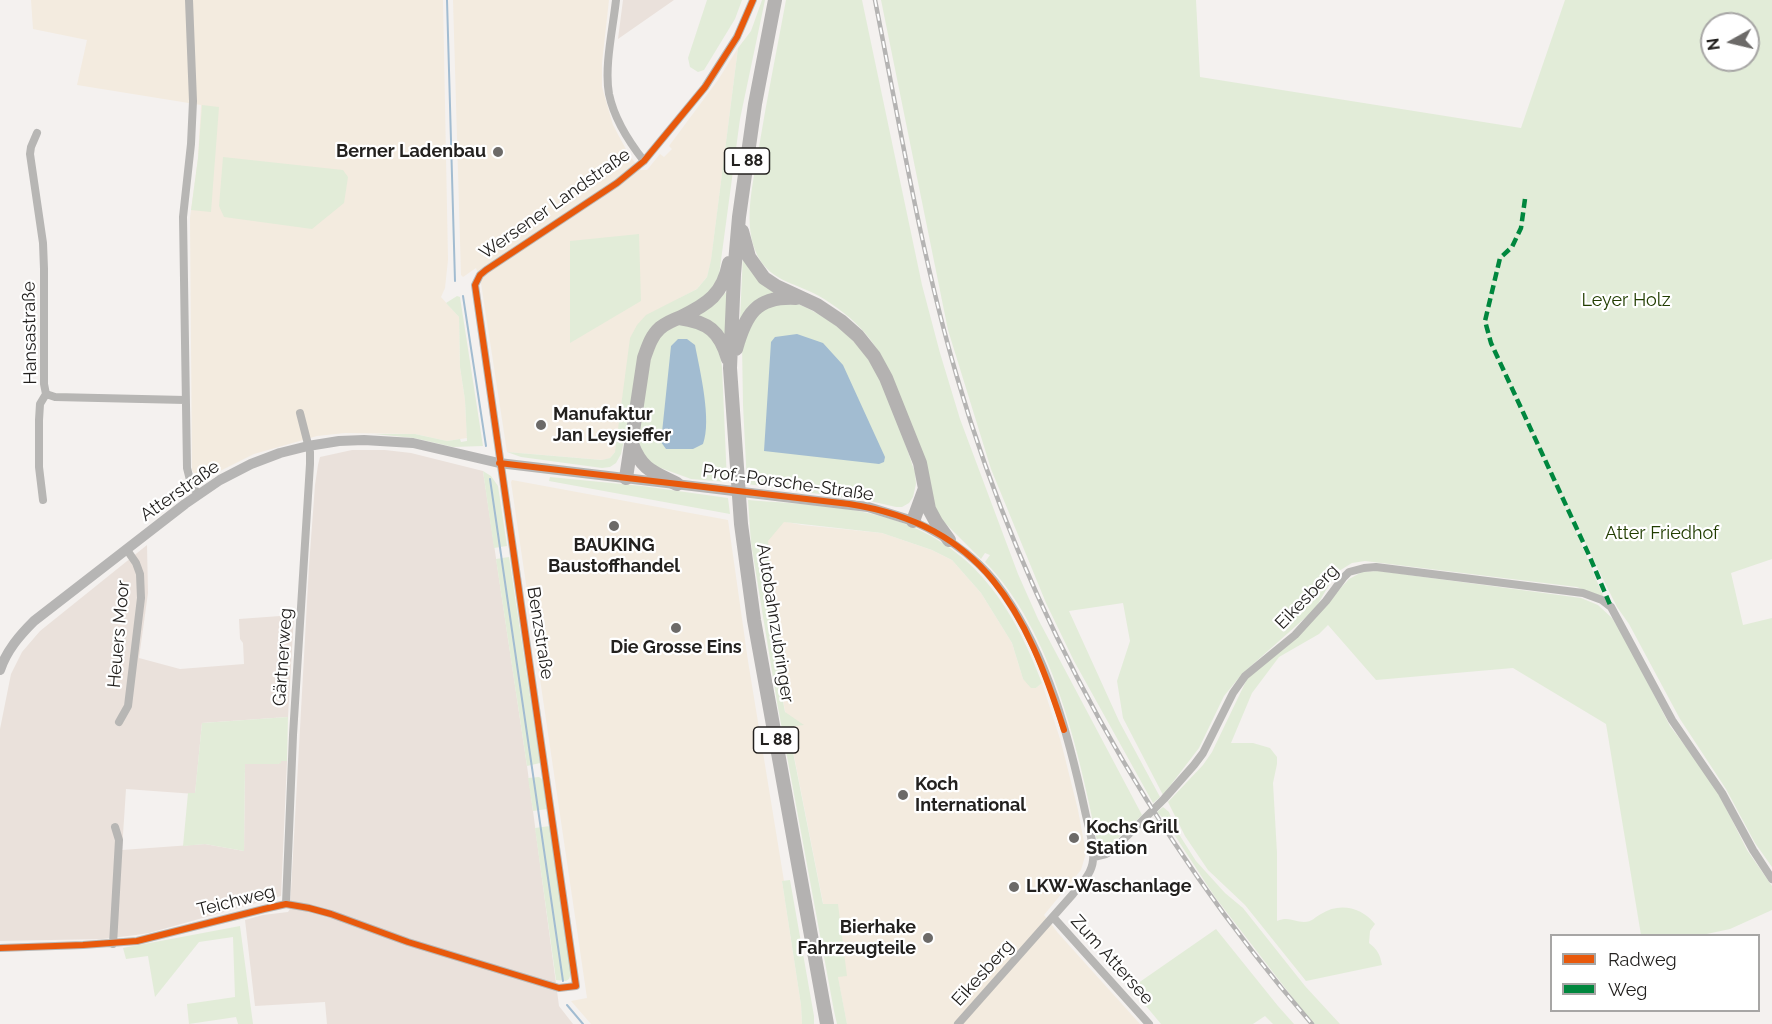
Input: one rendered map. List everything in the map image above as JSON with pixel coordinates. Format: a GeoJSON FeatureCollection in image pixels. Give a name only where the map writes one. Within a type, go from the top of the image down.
{"type":"FeatureCollection","features":[{"type":"Feature","properties":{"kind":"highway","name":"L 88"},"geometry":{"type":"LineString","coordinates":[[730,368],[739,217],[755,104],[775,0]]}},
{"type":"Feature","properties":{"kind":"highway"},"geometry":{"type":"LineString","coordinates":[[739,217],[749,257],[764,278],[817,305],[841,321],[858,336],[874,356],[886,378],[920,463],[929,509],[949,540]]}},
{"type":"Feature","properties":{"kind":"highway"},"geometry":{"type":"LineString","coordinates":[[626,477],[644,358],[649,341],[659,329],[699,307],[721,288],[726,277],[739,217]]}},
{"type":"Feature","properties":{"kind":"highway"},"geometry":{"type":"LineString","coordinates":[[730,368],[741,329],[747,317],[757,307],[769,300],[782,297],[800,298]]}},
{"type":"Feature","properties":{"kind":"highway"},"geometry":{"type":"LineString","coordinates":[[679,318],[693,320],[716,333],[724,346],[730,368]]}},
{"type":"Feature","properties":{"kind":"highway","name":"Autobahnzubringer"},"geometry":{"type":"LineString","coordinates":[[730,368],[741,524],[753,610],[827,1024]]}},
{"type":"Feature","properties":{"kind":"highway"},"geometry":{"type":"LineString","coordinates":[[632,444],[643,465],[677,484]]}},
{"type":"Feature","properties":{"kind":"highway"},"geometry":{"type":"LineString","coordinates":[[913,521],[925,489]]}},
{"type":"Feature","properties":{"kind":"street"},"geometry":{"type":"LineString","coordinates":[[189,0],[193,101],[183,217],[185,400],[187,468],[191,484],[198,494]]}},
{"type":"Feature","properties":{"kind":"street"},"geometry":{"type":"LineString","coordinates":[[616,0],[608,65],[609,96],[633,148],[644,161]]}},
{"type":"Feature","properties":{"kind":"street","name":"Wersener Landstraße"},"geometry":{"type":"LineString","coordinates":[[474,285],[486,270],[617,183],[644,161],[705,87],[737,37],[753,0]]}},
{"type":"Feature","properties":{"kind":"street","name":"Hansastraße"},"geometry":{"type":"LineString","coordinates":[[37,133],[30,154],[43,243],[44,384],[46,394],[55,397],[185,400]]}},
{"type":"Feature","properties":{"kind":"street","name":"Benzstraße"},"geometry":{"type":"LineString","coordinates":[[474,285],[576,986]]}},
{"type":"Feature","properties":{"kind":"street"},"geometry":{"type":"LineString","coordinates":[[43,500],[39,467],[39,420],[40,405],[46,394]]}},
{"type":"Feature","properties":{"kind":"street","name":"Gärtnerweg"},"geometry":{"type":"LineString","coordinates":[[286,904],[293,735],[310,464],[300,413]]}},
{"type":"Feature","properties":{"kind":"street","name":"Atterstraße"},"geometry":{"type":"LineString","coordinates":[[0,670],[2,657],[34,621],[198,494],[251,464],[280,453],[339,441],[389,441],[413,444],[499,463]]}},
{"type":"Feature","properties":{"kind":"street","name":"Prof.-Porsche-Straße"},"geometry":{"type":"LineString","coordinates":[[499,463],[868,507],[913,521],[949,540],[980,566],[998,586],[1016,612],[1030,639],[1049,683],[1064,730],[1082,796],[1094,857]]}},
{"type":"Feature","properties":{"kind":"street","name":"Heuers Moor"},"geometry":{"type":"LineString","coordinates":[[119,722],[128,706],[141,598],[140,574],[127,550]]}},
{"type":"Feature","properties":{"kind":"street","name":"Eikesberg"},"geometry":{"type":"LineString","coordinates":[[958,1024],[1087,877],[1094,857],[1113,850],[1194,765],[1203,753],[1233,693],[1245,676],[1295,635],[1326,602],[1349,572],[1364,568],[1376,567],[1583,593],[1602,600],[1611,607],[1672,720],[1722,792],[1753,850],[1772,879]]}},
{"type":"Feature","properties":{"kind":"street"},"geometry":{"type":"LineString","coordinates":[[113,944],[119,840],[115,827]]}},
{"type":"Feature","properties":{"kind":"street","name":"Teichweg"},"geometry":{"type":"LineString","coordinates":[[0,948],[113,944],[150,939],[286,904],[331,914],[408,942],[559,988],[576,986]]}},
{"type":"Feature","properties":{"kind":"street","name":"Zum Attersee"},"geometry":{"type":"LineString","coordinates":[[1053,917],[1149,1024]]}},
{"type":"Feature","properties":{"kind":"shaded area"},"geometry":{"type":"Polygon","coordinates":[[[31,0],[443,0],[448,260],[445,288],[441,297],[459,317],[460,367],[467,438],[447,441],[415,434],[345,433],[317,436],[254,454],[208,479],[196,476],[192,470],[190,218],[198,158],[201,105],[77,85],[87,40],[33,29],[31,0]]]}},
{"type":"Feature","properties":{"kind":"shaded area"},"geometry":{"type":"Polygon","coordinates":[[[453,0],[609,0],[602,63],[602,87],[613,125],[629,155],[641,170],[647,170],[660,154],[664,157],[672,149],[669,146],[718,80],[738,48],[711,261],[707,277],[697,289],[680,298],[615,452],[610,458],[603,460],[507,452],[481,283],[476,268],[463,277],[461,275],[453,0]]]}},
{"type":"Feature","properties":{"kind":"shaded area"},"geometry":{"type":"Polygon","coordinates":[[[623,0],[674,0],[618,39],[623,0]]]}},
{"type":"Feature","properties":{"kind":"shaded area"},"geometry":{"type":"Polygon","coordinates":[[[352,450],[411,453],[483,471],[527,766],[559,1006],[573,1024],[327,1024],[325,1002],[255,1006],[245,920],[288,912],[290,909],[309,566],[318,465],[320,457],[352,450]]]}},
{"type":"Feature","properties":{"kind":"shaded area"},"geometry":{"type":"Polygon","coordinates":[[[512,480],[728,520],[748,661],[784,881],[782,881],[802,1024],[591,1024],[571,1001],[587,998],[512,480]]]}},
{"type":"Feature","properties":{"kind":"shaded area"},"geometry":{"type":"Polygon","coordinates":[[[755,516],[802,525],[882,533],[932,550],[952,560],[981,593],[1012,643],[1023,679],[1036,688],[1042,683],[1061,742],[1078,810],[1086,853],[1081,870],[1044,915],[1140,1024],[847,1024],[779,680],[755,516]]]}},
{"type":"Feature","properties":{"kind":"shaded area"},"geometry":{"type":"Polygon","coordinates":[[[147,545],[148,593],[139,658],[180,669],[244,664],[239,619],[294,615],[288,717],[202,723],[195,794],[126,789],[122,850],[205,844],[244,851],[245,764],[278,764],[281,760],[287,761],[281,896],[149,933],[102,939],[0,941],[0,729],[11,674],[22,652],[40,631],[147,545]]]}},
{"type":"Feature","properties":{"kind":"green space"},"geometry":{"type":"Polygon","coordinates":[[[707,0],[742,0],[735,19],[704,70],[698,72],[690,67],[688,58],[707,0]]]}},
{"type":"Feature","properties":{"kind":"green space"},"geometry":{"type":"Polygon","coordinates":[[[762,0],[765,0],[740,119],[719,275],[709,294],[696,304],[667,316],[630,414],[621,454],[616,463],[602,468],[521,457],[507,452],[602,460],[610,458],[615,452],[630,338],[646,315],[697,289],[707,277],[738,48],[751,31],[762,0]]]}},
{"type":"Feature","properties":{"kind":"green space"},"geometry":{"type":"Polygon","coordinates":[[[786,0],[862,0],[922,285],[960,419],[1018,574],[1038,619],[1142,815],[1107,849],[1098,845],[1072,733],[1046,658],[1029,622],[1009,590],[985,562],[990,555],[985,553],[981,559],[940,518],[935,509],[892,377],[880,355],[865,333],[849,317],[819,296],[774,274],[760,260],[755,250],[750,225],[751,199],[786,0]]]}},
{"type":"Feature","properties":{"kind":"green space"},"geometry":{"type":"Polygon","coordinates":[[[881,0],[1196,0],[1200,77],[1521,128],[1565,0],[1772,0],[1772,559],[1731,573],[1743,625],[1772,618],[1772,867],[1755,843],[1726,789],[1680,719],[1629,624],[1617,607],[1560,493],[1604,598],[1577,587],[1365,561],[1352,563],[1339,571],[1315,609],[1242,674],[1224,696],[1199,748],[1163,795],[1123,718],[1117,681],[1130,641],[1123,603],[1069,611],[1119,721],[1160,797],[1153,803],[1074,661],[1046,603],[991,469],[948,330],[881,0]]]}},
{"type":"Feature","properties":{"kind":"green space"},"geometry":{"type":"Polygon","coordinates":[[[202,105],[219,107],[211,212],[191,210],[202,105]]]}},
{"type":"Feature","properties":{"kind":"green space"},"geometry":{"type":"Polygon","coordinates":[[[223,157],[343,170],[348,177],[344,203],[312,229],[224,217],[219,206],[223,157]]]}},
{"type":"Feature","properties":{"kind":"green space"},"geometry":{"type":"Polygon","coordinates":[[[639,234],[641,301],[570,343],[570,241],[639,234]]]}},
{"type":"Feature","properties":{"kind":"green space"},"geometry":{"type":"Polygon","coordinates":[[[743,253],[775,293],[754,303],[740,320],[743,253]]]}},
{"type":"Feature","properties":{"kind":"green space"},"geometry":{"type":"Polygon","coordinates":[[[727,291],[725,340],[694,315],[718,301],[727,291]]]}},
{"type":"Feature","properties":{"kind":"green space"},"geometry":{"type":"Polygon","coordinates":[[[457,296],[460,297],[483,446],[453,447],[414,438],[374,434],[415,434],[447,441],[460,439],[461,442],[467,441],[465,400],[460,367],[459,317],[446,303],[457,296]]]}},
{"type":"Feature","properties":{"kind":"green space"},"geometry":{"type":"Polygon","coordinates":[[[796,303],[824,317],[846,333],[863,352],[888,394],[915,472],[916,484],[913,497],[902,507],[747,484],[742,344],[751,319],[770,304],[796,303]]]}},
{"type":"Feature","properties":{"kind":"green space"},"geometry":{"type":"Polygon","coordinates":[[[681,323],[702,328],[719,348],[722,367],[727,482],[691,479],[650,464],[641,454],[638,440],[649,359],[654,343],[663,333],[681,323]]]}},
{"type":"Feature","properties":{"kind":"green space"},"geometry":{"type":"Polygon","coordinates":[[[483,471],[491,476],[498,486],[507,546],[494,548],[483,471]]]}},
{"type":"Feature","properties":{"kind":"green space"},"geometry":{"type":"Polygon","coordinates":[[[550,477],[642,486],[728,498],[730,514],[549,481],[550,477]]]}},
{"type":"Feature","properties":{"kind":"green space"},"geometry":{"type":"Polygon","coordinates":[[[748,500],[823,506],[879,516],[925,533],[949,547],[989,584],[1005,606],[1019,630],[1042,683],[1036,688],[1031,688],[1023,679],[1012,643],[981,593],[952,560],[932,550],[882,533],[784,522],[768,541],[783,677],[779,680],[785,712],[804,725],[788,727],[823,904],[838,904],[847,976],[838,977],[847,1024],[837,1024],[834,1011],[777,702],[751,543],[748,500]]]}},
{"type":"Feature","properties":{"kind":"green space"},"geometry":{"type":"Polygon","coordinates":[[[509,557],[540,763],[527,766],[496,559],[509,557]]]}},
{"type":"Feature","properties":{"kind":"green space"},"geometry":{"type":"Polygon","coordinates":[[[1379,571],[1581,598],[1598,605],[1612,618],[1624,637],[1670,726],[1721,798],[1747,850],[1772,886],[1772,910],[1730,929],[1707,934],[1641,934],[1606,724],[1513,668],[1376,680],[1328,625],[1319,634],[1279,657],[1252,693],[1231,743],[1253,743],[1270,748],[1277,757],[1273,783],[1277,853],[1277,921],[1288,919],[1307,922],[1328,910],[1343,907],[1357,910],[1375,924],[1370,931],[1369,943],[1378,952],[1382,965],[1306,981],[1245,905],[1208,870],[1185,836],[1168,802],[1203,765],[1212,752],[1248,677],[1318,613],[1349,579],[1362,572],[1379,571]]]}},
{"type":"Feature","properties":{"kind":"green space"},"geometry":{"type":"Polygon","coordinates":[[[288,717],[287,761],[281,761],[278,764],[245,764],[244,851],[205,844],[183,846],[188,793],[195,793],[202,723],[288,717]]]}},
{"type":"Feature","properties":{"kind":"green space"},"geometry":{"type":"Polygon","coordinates":[[[528,778],[542,779],[547,809],[533,811],[528,778]]]}},
{"type":"Feature","properties":{"kind":"green space"},"geometry":{"type":"Polygon","coordinates":[[[1163,807],[1169,812],[1175,828],[1196,861],[1225,893],[1243,908],[1305,986],[1340,1024],[1314,1024],[1306,1015],[1215,897],[1164,819],[1157,812],[1163,807]]]}},
{"type":"Feature","properties":{"kind":"green space"},"geometry":{"type":"Polygon","coordinates":[[[550,826],[571,973],[566,981],[556,980],[535,828],[550,826]]]}},
{"type":"Feature","properties":{"kind":"green space"},"geometry":{"type":"Polygon","coordinates":[[[790,880],[814,1024],[802,1024],[782,881],[790,880]]]}},
{"type":"Feature","properties":{"kind":"green space"},"geometry":{"type":"Polygon","coordinates":[[[240,926],[253,1024],[238,1024],[236,1017],[189,1024],[187,1004],[235,997],[233,937],[199,942],[155,997],[148,956],[126,959],[123,948],[240,926]]]}},
{"type":"Feature","properties":{"kind":"green space"},"geometry":{"type":"Polygon","coordinates":[[[1216,929],[1294,1024],[1273,1024],[1265,1016],[1253,1024],[1161,1024],[1131,988],[1216,929]]]}},
{"type":"Feature","properties":{"kind":"water"},"geometry":{"type":"Polygon","coordinates":[[[797,334],[823,343],[843,365],[885,457],[884,462],[879,464],[764,451],[771,342],[775,337],[797,334]]]}},
{"type":"Feature","properties":{"kind":"water"},"geometry":{"type":"Polygon","coordinates":[[[678,339],[687,339],[695,345],[706,409],[703,444],[693,449],[666,449],[661,442],[671,346],[678,339]]]}},
{"type":"Feature","properties":{"kind":"waterway"},"geometry":{"type":"LineString","coordinates":[[447,0],[455,281]]}},
{"type":"Feature","properties":{"kind":"waterway"},"geometry":{"type":"LineString","coordinates":[[463,296],[486,446]]}},
{"type":"Feature","properties":{"kind":"waterway"},"geometry":{"type":"LineString","coordinates":[[490,479],[563,981]]}},
{"type":"Feature","properties":{"kind":"waterway"},"geometry":{"type":"LineString","coordinates":[[567,1005],[583,1024]]}},
{"type":"Feature","properties":{"kind":"railway"},"geometry":{"type":"LineString","coordinates":[[875,0],[912,190],[944,331],[985,465],[1019,552],[1057,637],[1100,720],[1147,800],[1198,877],[1253,952],[1312,1024]]}},
{"type":"Feature","properties":{"kind":"marked path"},"geometry":{"type":"LineString","coordinates":[[1525,199],[1521,228],[1512,247],[1500,258],[1485,321],[1491,343],[1611,607]]}},
{"type":"Feature","properties":{"kind":"cycle path"},"geometry":{"type":"LineString","coordinates":[[0,948],[137,941],[286,904],[331,914],[408,942],[559,988],[576,986],[475,285],[480,275],[486,270],[617,183],[644,161],[705,87],[737,37],[753,0]]}},
{"type":"Feature","properties":{"kind":"cycle path"},"geometry":{"type":"LineString","coordinates":[[499,463],[849,504],[895,515],[934,531],[966,553],[993,580],[1015,612],[1033,647],[1064,730]]}},
{"type":"Feature","properties":{"kind":"place","name":"Berner Ladenbau"},"geometry":{"type":"Point","coordinates":[498,152]}},
{"type":"Feature","properties":{"kind":"place","name":"Manufaktur Jan Leysieffer"},"geometry":{"type":"Point","coordinates":[541,425]}},
{"type":"Feature","properties":{"kind":"place","name":"BAUKING Baustoffhandel"},"geometry":{"type":"Point","coordinates":[614,526]}},
{"type":"Feature","properties":{"kind":"place","name":"Die Grosse Eins"},"geometry":{"type":"Point","coordinates":[676,628]}},
{"type":"Feature","properties":{"kind":"place","name":"Koch International"},"geometry":{"type":"Point","coordinates":[903,795]}},
{"type":"Feature","properties":{"kind":"place","name":"Kochs Grill Station"},"geometry":{"type":"Point","coordinates":[1074,838]}},
{"type":"Feature","properties":{"kind":"place","name":"LKW-Waschanlage"},"geometry":{"type":"Point","coordinates":[1014,887]}},
{"type":"Feature","properties":{"kind":"place","name":"Bierhake Fahrzeugteile"},"geometry":{"type":"Point","coordinates":[928,938]}},
{"type":"Feature","properties":{"kind":"park label","name":"Leyer Holz"},"geometry":{"type":"Point","coordinates":[1626,301]}},
{"type":"Feature","properties":{"kind":"park label","name":"Atter Friedhof"},"geometry":{"type":"Point","coordinates":[1662,534]}}]}
